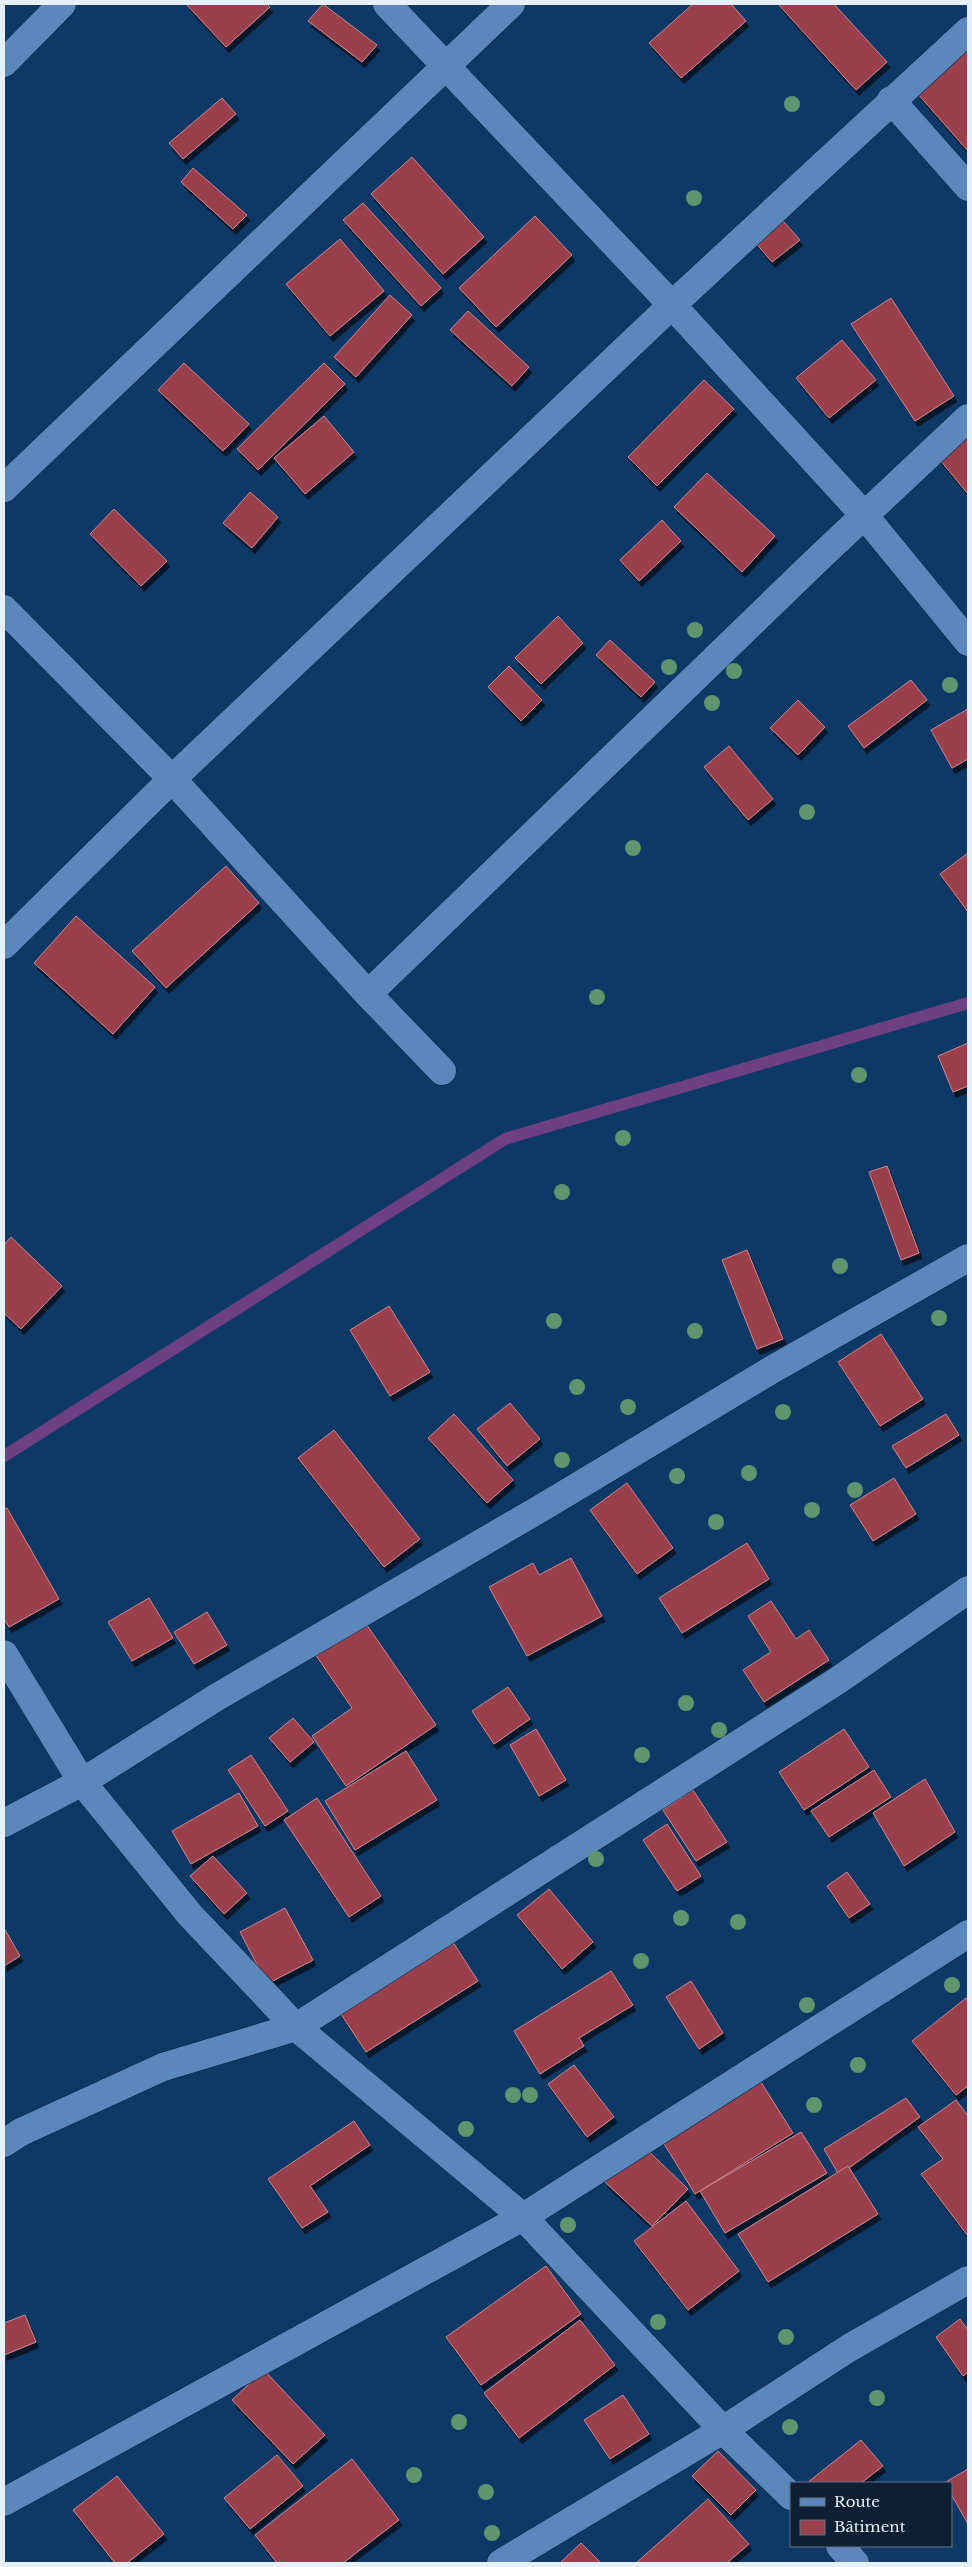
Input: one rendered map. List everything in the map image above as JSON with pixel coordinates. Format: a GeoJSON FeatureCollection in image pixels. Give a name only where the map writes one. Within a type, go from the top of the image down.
{"type":"FeatureCollection","features":[{"type":"Feature","properties":{"kind":"street"},"geometry":{"type":"LineString","coordinates":[[4,63],[62,4]]}},
{"type":"Feature","properties":{"kind":"street"},"geometry":{"type":"LineString","coordinates":[[388,4],[447,64],[672,305],[864,515],[968,642]]}},
{"type":"Feature","properties":{"kind":"street"},"geometry":{"type":"LineString","coordinates":[[4,488],[511,4]]}},
{"type":"Feature","properties":{"kind":"street"},"geometry":{"type":"LineString","coordinates":[[4,945],[172,779],[672,305],[891,100],[968,31]]}},
{"type":"Feature","properties":{"kind":"street"},"geometry":{"type":"LineString","coordinates":[[891,100],[968,187]]}},
{"type":"Feature","properties":{"kind":"street"},"geometry":{"type":"LineString","coordinates":[[368,994],[864,515],[968,418]]}},
{"type":"Feature","properties":{"kind":"street"},"geometry":{"type":"LineString","coordinates":[[4,609],[172,779],[368,994],[442,1071]]}},
{"type":"Feature","properties":{"kind":"street"},"geometry":{"type":"LineString","coordinates":[[4,1823],[82,1782],[217,1697],[543,1507],[773,1369],[968,1258]]}},
{"type":"Feature","properties":{"kind":"street"},"geometry":{"type":"LineString","coordinates":[[4,2143],[21,2132],[163,2068],[296,2027],[828,1686],[968,1590]]}},
{"type":"Feature","properties":{"kind":"street"},"geometry":{"type":"LineString","coordinates":[[4,1654],[82,1782],[190,1915],[296,2027],[523,2217],[723,2430],[790,2495]]}},
{"type":"Feature","properties":{"kind":"street"},"geometry":{"type":"LineString","coordinates":[[4,2502],[523,2217],[968,1934]]}},
{"type":"Feature","properties":{"kind":"street"},"geometry":{"type":"LineString","coordinates":[[501,2563],[723,2430],[849,2348],[968,2280]]}},
{"type":"Feature","properties":{"kind":"street"},"geometry":{"type":"LineString","coordinates":[[841,2547],[855,2563]]}},
{"type":"Feature","properties":{"kind":"building"},"geometry":{"type":"Polygon","coordinates":[[[186,4],[267,4],[270,7],[226,47],[186,4]]]}},
{"type":"Feature","properties":{"kind":"building"},"geometry":{"type":"Polygon","coordinates":[[[323,4],[377,45],[362,62],[308,21],[323,4]]]}},
{"type":"Feature","properties":{"kind":"building"},"geometry":{"type":"Polygon","coordinates":[[[693,4],[731,4],[746,21],[681,78],[649,43],[693,4]]]}},
{"type":"Feature","properties":{"kind":"building"},"geometry":{"type":"Polygon","coordinates":[[[778,4],[834,4],[887,62],[856,90],[778,4]]]}},
{"type":"Feature","properties":{"kind":"building"},"geometry":{"type":"Polygon","coordinates":[[[968,48],[968,151],[917,93],[968,48]]]}},
{"type":"Feature","properties":{"kind":"building"},"geometry":{"type":"Polygon","coordinates":[[[222,98],[236,114],[183,159],[169,143],[222,98]]]}},
{"type":"Feature","properties":{"kind":"building"},"geometry":{"type":"Polygon","coordinates":[[[412,157],[484,237],[443,274],[371,194],[412,157]]]}},
{"type":"Feature","properties":{"kind":"building"},"geometry":{"type":"Polygon","coordinates":[[[193,168],[247,215],[233,229],[181,182],[193,168]]]}},
{"type":"Feature","properties":{"kind":"building"},"geometry":{"type":"Polygon","coordinates":[[[363,203],[441,288],[421,306],[343,220],[363,203]]]}},
{"type":"Feature","properties":{"kind":"building"},"geometry":{"type":"Polygon","coordinates":[[[775,212],[800,240],[772,262],[748,234],[775,212]]]}},
{"type":"Feature","properties":{"kind":"building"},"geometry":{"type":"Polygon","coordinates":[[[535,216],[572,255],[496,327],[459,288],[535,216]]]}},
{"type":"Feature","properties":{"kind":"building"},"geometry":{"type":"Polygon","coordinates":[[[340,239],[384,291],[330,336],[286,284],[340,239]]]}},
{"type":"Feature","properties":{"kind":"building"},"geometry":{"type":"Polygon","coordinates":[[[390,295],[412,315],[356,377],[334,357],[390,295]]]}},
{"type":"Feature","properties":{"kind":"building"},"geometry":{"type":"Polygon","coordinates":[[[891,298],[954,396],[915,421],[851,324],[891,298]]]}},
{"type":"Feature","properties":{"kind":"building"},"geometry":{"type":"Polygon","coordinates":[[[468,311],[529,367],[512,386],[450,330],[468,311]]]}},
{"type":"Feature","properties":{"kind":"building"},"geometry":{"type":"Polygon","coordinates":[[[842,340],[876,380],[829,418],[796,378],[842,340]]]}},
{"type":"Feature","properties":{"kind":"building"},"geometry":{"type":"Polygon","coordinates":[[[184,363],[249,424],[223,451],[158,390],[184,363]]]}},
{"type":"Feature","properties":{"kind":"building"},"geometry":{"type":"Polygon","coordinates":[[[324,363],[345,384],[258,470],[237,449],[324,363]]]}},
{"type":"Feature","properties":{"kind":"building"},"geometry":{"type":"Polygon","coordinates":[[[704,380],[734,409],[657,486],[628,457],[704,380]]]}},
{"type":"Feature","properties":{"kind":"building"},"geometry":{"type":"Polygon","coordinates":[[[324,416],[354,452],[305,494],[274,458],[324,416]]]}},
{"type":"Feature","properties":{"kind":"building"},"geometry":{"type":"Polygon","coordinates":[[[968,429],[968,494],[936,455],[968,429]]]}},
{"type":"Feature","properties":{"kind":"building"},"geometry":{"type":"Polygon","coordinates":[[[707,473],[775,536],[742,572],[674,507],[707,473]]]}},
{"type":"Feature","properties":{"kind":"building"},"geometry":{"type":"Polygon","coordinates":[[[250,492],[278,517],[252,548],[223,523],[250,492]]]}},
{"type":"Feature","properties":{"kind":"building"},"geometry":{"type":"Polygon","coordinates":[[[114,509],[167,561],[141,586],[90,534],[114,509]]]}},
{"type":"Feature","properties":{"kind":"building"},"geometry":{"type":"Polygon","coordinates":[[[662,520],[681,541],[639,581],[620,560],[662,520]]]}},
{"type":"Feature","properties":{"kind":"building"},"geometry":{"type":"Polygon","coordinates":[[[558,616],[583,643],[541,684],[515,658],[558,616]]]}},
{"type":"Feature","properties":{"kind":"building"},"geometry":{"type":"Polygon","coordinates":[[[610,640],[655,682],[641,697],[596,655],[610,640]]]}},
{"type":"Feature","properties":{"kind":"building"},"geometry":{"type":"Polygon","coordinates":[[[509,666],[542,700],[521,721],[488,687],[509,666]]]}},
{"type":"Feature","properties":{"kind":"building"},"geometry":{"type":"Polygon","coordinates":[[[911,680],[927,700],[864,748],[848,726],[911,680]]]}},
{"type":"Feature","properties":{"kind":"building"},"geometry":{"type":"Polygon","coordinates":[[[798,700],[825,727],[798,755],[770,728],[798,700]]]}},
{"type":"Feature","properties":{"kind":"building"},"geometry":{"type":"Polygon","coordinates":[[[968,709],[968,759],[952,768],[931,730],[968,709]]]}},
{"type":"Feature","properties":{"kind":"building"},"geometry":{"type":"Polygon","coordinates":[[[729,746],[773,799],[748,820],[704,767],[729,746]]]}},
{"type":"Feature","properties":{"kind":"building"},"geometry":{"type":"Polygon","coordinates":[[[968,853],[968,912],[940,874],[968,853]]]}},
{"type":"Feature","properties":{"kind":"building"},"geometry":{"type":"Polygon","coordinates":[[[226,866],[259,903],[166,988],[132,951],[226,866]]]}},
{"type":"Feature","properties":{"kind":"building"},"geometry":{"type":"Polygon","coordinates":[[[76,916],[155,987],[113,1034],[34,963],[76,916]]]}},
{"type":"Feature","properties":{"kind":"building"},"geometry":{"type":"Polygon","coordinates":[[[968,1043],[968,1086],[953,1092],[938,1056],[968,1043]]]}},
{"type":"Feature","properties":{"kind":"building"},"geometry":{"type":"Polygon","coordinates":[[[887,1166],[919,1253],[901,1260],[869,1172],[887,1166]]]}},
{"type":"Feature","properties":{"kind":"building"},"geometry":{"type":"Polygon","coordinates":[[[11,1237],[62,1286],[21,1329],[4,1313],[4,1245],[11,1237]]]}},
{"type":"Feature","properties":{"kind":"building"},"geometry":{"type":"Polygon","coordinates":[[[747,1250],[783,1339],[757,1349],[722,1260],[747,1250]]]}},
{"type":"Feature","properties":{"kind":"building"},"geometry":{"type":"Polygon","coordinates":[[[389,1306],[430,1372],[390,1396],[350,1330],[389,1306]]]}},
{"type":"Feature","properties":{"kind":"building"},"geometry":{"type":"Polygon","coordinates":[[[881,1334],[923,1399],[880,1426],[838,1362],[881,1334]]]}},
{"type":"Feature","properties":{"kind":"building"},"geometry":{"type":"Polygon","coordinates":[[[510,1403],[540,1439],[507,1466],[477,1429],[510,1403]]]}},
{"type":"Feature","properties":{"kind":"building"},"geometry":{"type":"Polygon","coordinates":[[[454,1414],[513,1480],[487,1503],[428,1438],[454,1414]]]}},
{"type":"Feature","properties":{"kind":"building"},"geometry":{"type":"Polygon","coordinates":[[[946,1414],[959,1435],[906,1468],[892,1446],[946,1414]]]}},
{"type":"Feature","properties":{"kind":"building"},"geometry":{"type":"Polygon","coordinates":[[[334,1430],[420,1539],[384,1567],[298,1458],[334,1430]]]}},
{"type":"Feature","properties":{"kind":"building"},"geometry":{"type":"Polygon","coordinates":[[[894,1478],[916,1514],[873,1541],[850,1505],[894,1478]]]}},
{"type":"Feature","properties":{"kind":"building"},"geometry":{"type":"Polygon","coordinates":[[[627,1483],[673,1548],[637,1574],[590,1510],[627,1483]]]}},
{"type":"Feature","properties":{"kind":"building"},"geometry":{"type":"Polygon","coordinates":[[[7,1508],[59,1599],[9,1627],[4,1619],[4,1509],[7,1508]]]}},
{"type":"Feature","properties":{"kind":"building"},"geometry":{"type":"Polygon","coordinates":[[[747,1543],[769,1579],[682,1633],[659,1598],[747,1543]]]}},
{"type":"Feature","properties":{"kind":"building"},"geometry":{"type":"Polygon","coordinates":[[[571,1558],[602,1616],[527,1656],[489,1587],[533,1563],[539,1575],[571,1558]]]}},
{"type":"Feature","properties":{"kind":"building"},"geometry":{"type":"Polygon","coordinates":[[[149,1598],[173,1638],[132,1661],[108,1622],[149,1598]]]}},
{"type":"Feature","properties":{"kind":"building"},"geometry":{"type":"Polygon","coordinates":[[[771,1601],[796,1639],[809,1630],[829,1660],[764,1702],[743,1670],[771,1652],[748,1616],[771,1601]]]}},
{"type":"Feature","properties":{"kind":"building"},"geometry":{"type":"Polygon","coordinates":[[[207,1612],[227,1645],[194,1664],[174,1632],[207,1612]]]}},
{"type":"Feature","properties":{"kind":"building"},"geometry":{"type":"Polygon","coordinates":[[[362,1618],[436,1725],[346,1786],[312,1736],[352,1708],[313,1651],[362,1618]]]}},
{"type":"Feature","properties":{"kind":"building"},"geometry":{"type":"Polygon","coordinates":[[[508,1687],[530,1719],[494,1744],[472,1711],[508,1687]]]}},
{"type":"Feature","properties":{"kind":"building"},"geometry":{"type":"Polygon","coordinates":[[[293,1718],[314,1742],[290,1762],[269,1738],[293,1718]]]}},
{"type":"Feature","properties":{"kind":"building"},"geometry":{"type":"Polygon","coordinates":[[[536,1729],[566,1780],[539,1796],[510,1745],[536,1729]]]}},
{"type":"Feature","properties":{"kind":"building"},"geometry":{"type":"Polygon","coordinates":[[[844,1729],[869,1767],[804,1810],[779,1772],[844,1729]]]}},
{"type":"Feature","properties":{"kind":"building"},"geometry":{"type":"Polygon","coordinates":[[[406,1751],[437,1800],[355,1850],[325,1801],[406,1751]]]}},
{"type":"Feature","properties":{"kind":"building"},"geometry":{"type":"Polygon","coordinates":[[[251,1755],[288,1811],[265,1826],[228,1770],[251,1755]]]}},
{"type":"Feature","properties":{"kind":"building"},"geometry":{"type":"Polygon","coordinates":[[[874,1770],[891,1797],[829,1837],[811,1811],[874,1770]]]}},
{"type":"Feature","properties":{"kind":"building"},"geometry":{"type":"Polygon","coordinates":[[[925,1779],[955,1832],[904,1866],[873,1813],[925,1779]]]}},
{"type":"Feature","properties":{"kind":"building"},"geometry":{"type":"Polygon","coordinates":[[[693,1790],[727,1842],[696,1861],[663,1810],[693,1790]]]}},
{"type":"Feature","properties":{"kind":"building"},"geometry":{"type":"Polygon","coordinates":[[[239,1793],[258,1826],[191,1864],[172,1831],[239,1793]]]}},
{"type":"Feature","properties":{"kind":"building"},"geometry":{"type":"Polygon","coordinates":[[[317,1798],[381,1896],[349,1917],[284,1820],[317,1798]]]}},
{"type":"Feature","properties":{"kind":"building"},"geometry":{"type":"Polygon","coordinates":[[[667,1824],[701,1876],[677,1891],[643,1840],[667,1824]]]}},
{"type":"Feature","properties":{"kind":"building"},"geometry":{"type":"Polygon","coordinates":[[[213,1856],[247,1893],[224,1914],[190,1876],[213,1856]]]}},
{"type":"Feature","properties":{"kind":"building"},"geometry":{"type":"Polygon","coordinates":[[[847,1872],[870,1904],[849,1918],[827,1886],[847,1872]]]}},
{"type":"Feature","properties":{"kind":"building"},"geometry":{"type":"Polygon","coordinates":[[[549,1889],[593,1942],[562,1969],[517,1915],[549,1889]]]}},
{"type":"Feature","properties":{"kind":"building"},"geometry":{"type":"Polygon","coordinates":[[[285,1908],[313,1960],[267,1984],[240,1932],[285,1908]]]}},
{"type":"Feature","properties":{"kind":"building"},"geometry":{"type":"Polygon","coordinates":[[[4,1928],[20,1956],[4,1966],[4,1928]]]}},
{"type":"Feature","properties":{"kind":"building"},"geometry":{"type":"Polygon","coordinates":[[[449,1936],[478,1981],[366,2052],[337,2008],[449,1936]]]}},
{"type":"Feature","properties":{"kind":"building"},"geometry":{"type":"Polygon","coordinates":[[[611,1971],[633,2005],[579,2038],[584,2046],[540,2074],[514,2031],[611,1971]]]}},
{"type":"Feature","properties":{"kind":"building"},"geometry":{"type":"Polygon","coordinates":[[[691,1981],[723,2033],[699,2049],[666,1997],[691,1981]]]}},
{"type":"Feature","properties":{"kind":"building"},"geometry":{"type":"Polygon","coordinates":[[[966,1998],[968,2001],[968,2086],[956,2095],[912,2041],[966,1998]]]}},
{"type":"Feature","properties":{"kind":"building"},"geometry":{"type":"Polygon","coordinates":[[[574,2065],[614,2117],[587,2137],[548,2084],[574,2065]]]}},
{"type":"Feature","properties":{"kind":"building"},"geometry":{"type":"Polygon","coordinates":[[[759,2079],[793,2133],[695,2194],[661,2139],[759,2079]]]}},
{"type":"Feature","properties":{"kind":"building"},"geometry":{"type":"Polygon","coordinates":[[[906,2098],[920,2117],[839,2175],[824,2149],[906,2098]]]}},
{"type":"Feature","properties":{"kind":"building"},"geometry":{"type":"Polygon","coordinates":[[[956,2100],[968,2116],[968,2236],[921,2174],[943,2159],[918,2127],[956,2100]]]}},
{"type":"Feature","properties":{"kind":"building"},"geometry":{"type":"Polygon","coordinates":[[[354,2121],[370,2145],[310,2186],[328,2212],[302,2228],[268,2179],[354,2121]]]}},
{"type":"Feature","properties":{"kind":"building"},"geometry":{"type":"Polygon","coordinates":[[[801,2132],[827,2173],[725,2233],[700,2191],[801,2132]]]}},
{"type":"Feature","properties":{"kind":"building"},"geometry":{"type":"Polygon","coordinates":[[[640,2143],[688,2189],[652,2226],[604,2181],[640,2143]]]}},
{"type":"Feature","properties":{"kind":"building"},"geometry":{"type":"Polygon","coordinates":[[[848,2166],[878,2214],[768,2282],[738,2234],[848,2166]]]}},
{"type":"Feature","properties":{"kind":"building"},"geometry":{"type":"Polygon","coordinates":[[[686,2201],[739,2271],[688,2310],[634,2241],[686,2201]]]}},
{"type":"Feature","properties":{"kind":"building"},"geometry":{"type":"Polygon","coordinates":[[[546,2266],[581,2314],[481,2385],[446,2337],[546,2266]]]}},
{"type":"Feature","properties":{"kind":"building"},"geometry":{"type":"Polygon","coordinates":[[[25,2315],[36,2342],[4,2355],[4,2323],[25,2315]]]}},
{"type":"Feature","properties":{"kind":"building"},"geometry":{"type":"Polygon","coordinates":[[[960,2319],[968,2330],[968,2372],[963,2376],[936,2337],[960,2319]]]}},
{"type":"Feature","properties":{"kind":"building"},"geometry":{"type":"Polygon","coordinates":[[[580,2320],[615,2365],[519,2438],[484,2393],[580,2320]]]}},
{"type":"Feature","properties":{"kind":"building"},"geometry":{"type":"Polygon","coordinates":[[[264,2370],[325,2435],[293,2464],[232,2400],[264,2370]]]}},
{"type":"Feature","properties":{"kind":"building"},"geometry":{"type":"Polygon","coordinates":[[[623,2395],[649,2434],[610,2459],[584,2420],[623,2395]]]}},
{"type":"Feature","properties":{"kind":"building"},"geometry":{"type":"Polygon","coordinates":[[[861,2440],[883,2466],[862,2482],[808,2482],[861,2440]]]}},
{"type":"Feature","properties":{"kind":"building"},"geometry":{"type":"Polygon","coordinates":[[[718,2451],[756,2490],[731,2515],[692,2476],[718,2451]]]}},
{"type":"Feature","properties":{"kind":"building"},"geometry":{"type":"Polygon","coordinates":[[[277,2455],[303,2486],[250,2529],[224,2498],[277,2455]]]}},
{"type":"Feature","properties":{"kind":"building"},"geometry":{"type":"Polygon","coordinates":[[[352,2459],[399,2520],[343,2563],[277,2563],[255,2535],[352,2459]]]}},
{"type":"Feature","properties":{"kind":"building"},"geometry":{"type":"Polygon","coordinates":[[[968,2469],[968,2524],[952,2496],[952,2482],[946,2482],[968,2469]]]}},
{"type":"Feature","properties":{"kind":"building"},"geometry":{"type":"Polygon","coordinates":[[[117,2476],[164,2534],[127,2563],[115,2563],[73,2510],[117,2476]]]}},
{"type":"Feature","properties":{"kind":"building"},"geometry":{"type":"Polygon","coordinates":[[[708,2499],[749,2544],[727,2563],[636,2563],[708,2499]]]}},
{"type":"Feature","properties":{"kind":"building"},"geometry":{"type":"Polygon","coordinates":[[[581,2543],[601,2563],[560,2563],[581,2543]]]}},
{"type":"Feature","properties":{"kind":"waterway"},"geometry":{"type":"LineString","coordinates":[[4,1456],[505,1139],[968,1003]]}}]}
